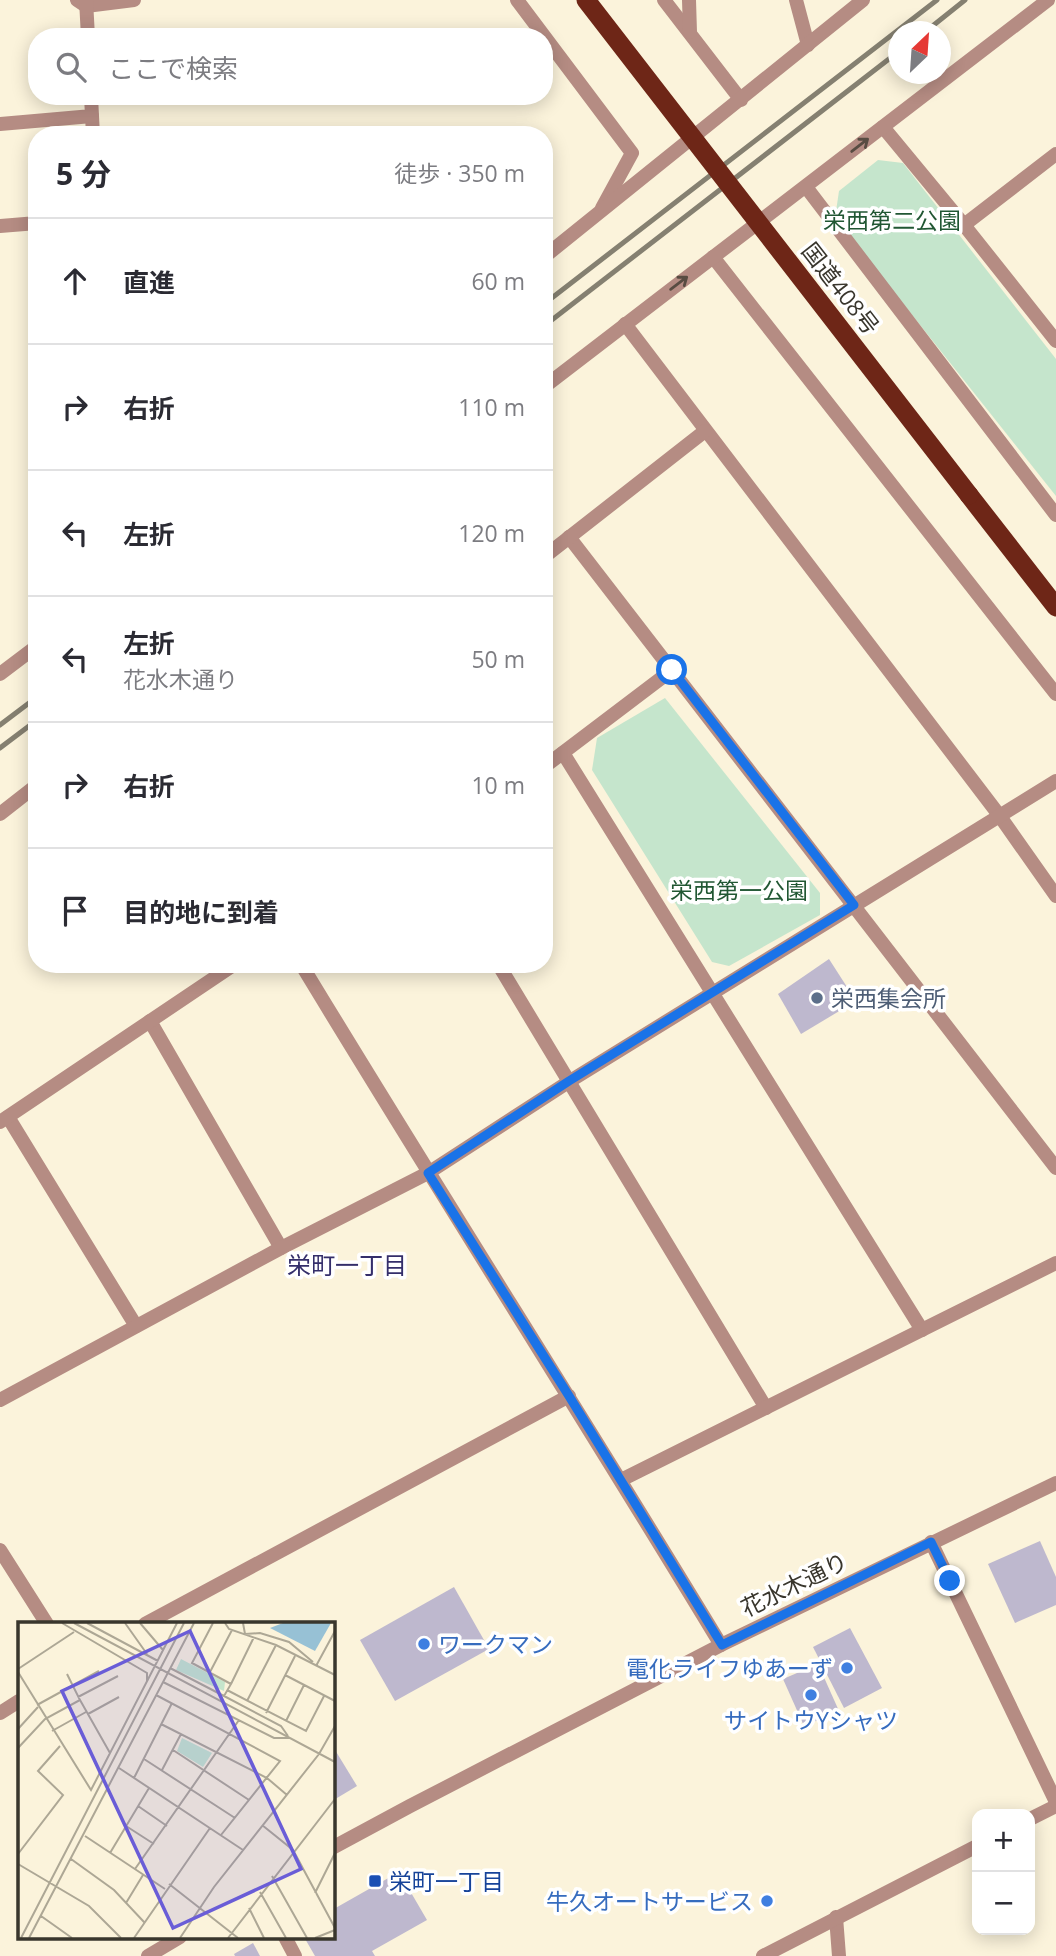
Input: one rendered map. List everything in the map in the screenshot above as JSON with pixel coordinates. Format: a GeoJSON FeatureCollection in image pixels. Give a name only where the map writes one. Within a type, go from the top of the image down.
{"type":"FeatureCollection","features":[{"type":"Feature","properties":{"kind":"highway","name":"国道408号"},"geometry":{"type":"LineString","coordinates":[[586,0],[1056,607]]}},
{"type":"Feature","properties":{"kind":"street"},"geometry":{"type":"LineString","coordinates":[[87,28],[83,2],[134,0]]}},
{"type":"Feature","properties":{"kind":"street"},"geometry":{"type":"LineString","coordinates":[[517,0],[538,28]]}},
{"type":"Feature","properties":{"kind":"street"},"geometry":{"type":"LineString","coordinates":[[664,0],[741,100]]}},
{"type":"Feature","properties":{"kind":"street"},"geometry":{"type":"LineString","coordinates":[[689,0],[690,32]]}},
{"type":"Feature","properties":{"kind":"street"},"geometry":{"type":"LineString","coordinates":[[796,0],[808,46]]}},
{"type":"Feature","properties":{"kind":"street"},"geometry":{"type":"LineString","coordinates":[[553,250],[863,0]]}},
{"type":"Feature","properties":{"kind":"street"},"geometry":{"type":"LineString","coordinates":[[553,380],[1048,0]]}},
{"type":"Feature","properties":{"kind":"street"},"geometry":{"type":"LineString","coordinates":[[553,48],[632,153],[598,216]]}},
{"type":"Feature","properties":{"kind":"street"},"geometry":{"type":"LineString","coordinates":[[91,105],[93,126]]}},
{"type":"Feature","properties":{"kind":"street"},"geometry":{"type":"LineString","coordinates":[[0,124],[92,116]]}},
{"type":"Feature","properties":{"kind":"street"},"geometry":{"type":"LineString","coordinates":[[883,127],[1056,341]]}},
{"type":"Feature","properties":{"kind":"street"},"geometry":{"type":"LineString","coordinates":[[964,225],[1056,154]]}},
{"type":"Feature","properties":{"kind":"street"},"geometry":{"type":"LineString","coordinates":[[806,187],[1056,515]]}},
{"type":"Feature","properties":{"kind":"street"},"geometry":{"type":"LineString","coordinates":[[0,226],[28,224]]}},
{"type":"Feature","properties":{"kind":"street"},"geometry":{"type":"LineString","coordinates":[[713,257],[1056,694]]}},
{"type":"Feature","properties":{"kind":"street"},"geometry":{"type":"LineString","coordinates":[[625,324],[999,815],[1056,896]]}},
{"type":"Feature","properties":{"kind":"street"},"geometry":{"type":"LineString","coordinates":[[553,550],[705,432]]}},
{"type":"Feature","properties":{"kind":"street"},"geometry":{"type":"LineString","coordinates":[[569,537],[1056,1168]]}},
{"type":"Feature","properties":{"kind":"street"},"geometry":{"type":"LineString","coordinates":[[0,674],[28,653]]}},
{"type":"Feature","properties":{"kind":"street"},"geometry":{"type":"LineString","coordinates":[[553,760],[672,670]]}},
{"type":"Feature","properties":{"kind":"street"},"geometry":{"type":"LineString","coordinates":[[563,752],[922,1330]]}},
{"type":"Feature","properties":{"kind":"street"},"geometry":{"type":"LineString","coordinates":[[0,1400],[281,1248],[428,1173],[569,1081],[1056,781]]}},
{"type":"Feature","properties":{"kind":"street"},"geometry":{"type":"LineString","coordinates":[[0,814],[28,792]]}},
{"type":"Feature","properties":{"kind":"street"},"geometry":{"type":"LineString","coordinates":[[136,1326],[4,1120],[222,973]]}},
{"type":"Feature","properties":{"kind":"street"},"geometry":{"type":"LineString","coordinates":[[306,973],[722,1645]]}},
{"type":"Feature","properties":{"kind":"street"},"geometry":{"type":"LineString","coordinates":[[503,973],[766,1408]]}},
{"type":"Feature","properties":{"kind":"street"},"geometry":{"type":"LineString","coordinates":[[150,1021],[281,1248]]}},
{"type":"Feature","properties":{"kind":"street"},"geometry":{"type":"LineString","coordinates":[[621,1480],[1056,1263]]}},
{"type":"Feature","properties":{"kind":"street"},"geometry":{"type":"LineString","coordinates":[[147,1622],[569,1396]]}},
{"type":"Feature","properties":{"kind":"street","name":"花水木通り"},"geometry":{"type":"LineString","coordinates":[[334,1847],[722,1645],[1056,1483]]}},
{"type":"Feature","properties":{"kind":"street"},"geometry":{"type":"LineString","coordinates":[[931,1542],[1056,1804],[1035,1816]]}},
{"type":"Feature","properties":{"kind":"street"},"geometry":{"type":"LineString","coordinates":[[0,1550],[46,1622]]}},
{"type":"Feature","properties":{"kind":"street"},"geometry":{"type":"LineString","coordinates":[[0,1713],[18,1701]]}},
{"type":"Feature","properties":{"kind":"street"},"geometry":{"type":"LineString","coordinates":[[763,1956],[972,1849]]}},
{"type":"Feature","properties":{"kind":"street"},"geometry":{"type":"LineString","coordinates":[[836,1917],[839,1956]]}},
{"type":"Feature","properties":{"kind":"street"},"geometry":{"type":"LineString","coordinates":[[148,1956],[178,1938]]}},
{"type":"Feature","properties":{"kind":"street"},"geometry":{"type":"LineString","coordinates":[[286,1938],[295,1956]]}},
{"type":"Feature","properties":{"kind":"green space","name":"栄西第二公園"},"geometry":{"type":"Polygon","coordinates":[[[878,160],[903,163],[1056,359],[1056,496],[835,218],[839,191],[878,160]]]}},
{"type":"Feature","properties":{"kind":"green space","name":"栄西第一公園"},"geometry":{"type":"Polygon","coordinates":[[[665,698],[820,893],[820,915],[729,966],[712,962],[592,770],[597,738],[665,698]]]}},
{"type":"Feature","properties":{"kind":"building","name":"栄西集会所"},"geometry":{"type":"Polygon","coordinates":[[[829,959],[856,1001],[801,1034],[778,994],[829,959]]]}},
{"type":"Feature","properties":{"kind":"building"},"geometry":{"type":"Polygon","coordinates":[[[1040,1541],[1056,1577],[1056,1605],[1015,1623],[988,1564],[1040,1541]]]}},
{"type":"Feature","properties":{"kind":"building","name":"ワークマン"},"geometry":{"type":"Polygon","coordinates":[[[454,1587],[489,1649],[395,1701],[360,1640],[454,1587]]]}},
{"type":"Feature","properties":{"kind":"building","name":"電化ライフゆあーず"},"geometry":{"type":"Polygon","coordinates":[[[850,1628],[882,1688],[844,1708],[813,1647],[850,1628]]]}},
{"type":"Feature","properties":{"kind":"building","name":"サイトウYシャツ"},"geometry":{"type":"Polygon","coordinates":[[[818,1664],[839,1711],[804,1726],[783,1679],[818,1664]]]}},
{"type":"Feature","properties":{"kind":"building"},"geometry":{"type":"Polygon","coordinates":[[[334,1748],[357,1786],[334,1800],[334,1748]]]}},
{"type":"Feature","properties":{"kind":"building"},"geometry":{"type":"Polygon","coordinates":[[[399,1872],[427,1920],[372,1951],[375,1956],[315,1956],[305,1938],[334,1938],[334,1909],[399,1872]]]}},
{"type":"Feature","properties":{"kind":"building"},"geometry":{"type":"Polygon","coordinates":[[[253,1943],[260,1956],[235,1956],[234,1954],[253,1943]]]}},
{"type":"Feature","properties":{"kind":"railway"},"geometry":{"type":"LineString","coordinates":[[553,297],[937,0]]}},
{"type":"Feature","properties":{"kind":"railway"},"geometry":{"type":"LineString","coordinates":[[939,21],[965,0]]}},
{"type":"Feature","properties":{"kind":"railway"},"geometry":{"type":"LineString","coordinates":[[553,319],[888,60]]}},
{"type":"Feature","properties":{"kind":"railway"},"geometry":{"type":"LineString","coordinates":[[0,725],[28,704]]}},
{"type":"Feature","properties":{"kind":"railway"},"geometry":{"type":"LineString","coordinates":[[0,748],[28,727]]}},
{"type":"Feature","properties":{"kind":"place","name":"栄西集会所"},"geometry":{"type":"Point","coordinates":[817,998]}},
{"type":"Feature","properties":{"kind":"place","name":"ワークマン"},"geometry":{"type":"Point","coordinates":[424,1644]}},
{"type":"Feature","properties":{"kind":"place","name":"電化ライフゆあーず"},"geometry":{"type":"Point","coordinates":[847,1668]}},
{"type":"Feature","properties":{"kind":"place","name":"サイトウYシャツ"},"geometry":{"type":"Point","coordinates":[811,1695]}},
{"type":"Feature","properties":{"kind":"place","name":"栄町一丁目"},"geometry":{"type":"Point","coordinates":[375,1881]}},
{"type":"Feature","properties":{"kind":"place","name":"牛久オートサービス"},"geometry":{"type":"Point","coordinates":[767,1901]}},
{"type":"Feature","properties":{"kind":"district","name":"栄町一丁目"},"geometry":{"type":"Point","coordinates":[347,1264]}},
{"type":"Feature","properties":{"kind":"route"},"geometry":{"type":"LineString","coordinates":[[672,670],[854,905],[569,1081],[428,1173],[722,1645],[931,1542],[950,1581]]}}]}
